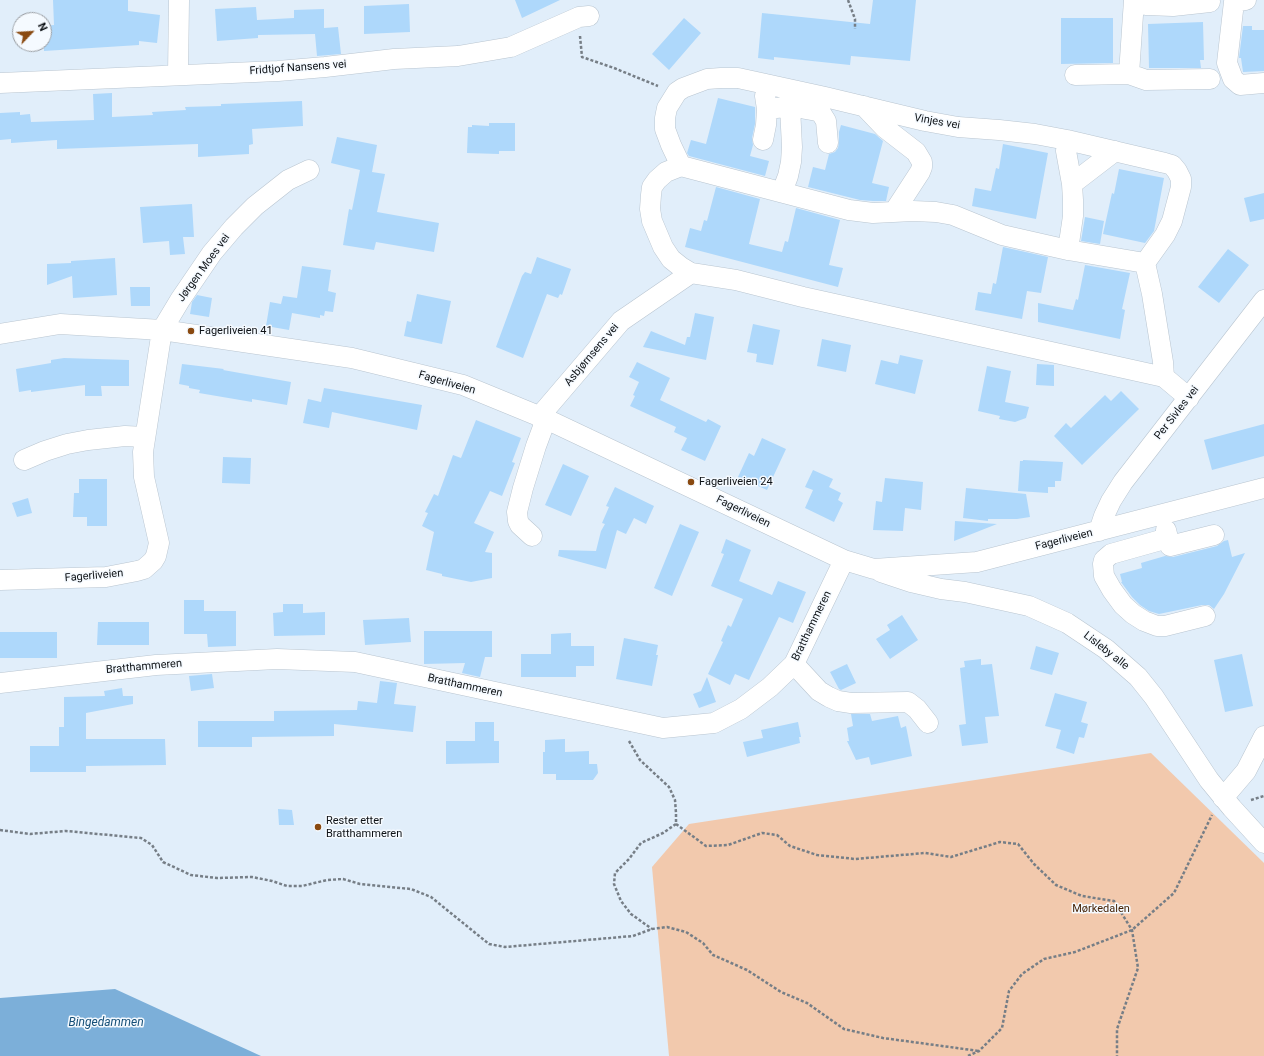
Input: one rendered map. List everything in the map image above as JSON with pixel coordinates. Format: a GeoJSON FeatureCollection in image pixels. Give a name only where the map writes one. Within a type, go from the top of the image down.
{"type":"FeatureCollection","features":[{"type":"Feature","properties":{"kind":"street"},"geometry":{"type":"LineString","coordinates":[[178,75],[179,0]]}},
{"type":"Feature","properties":{"kind":"street"},"geometry":{"type":"LineString","coordinates":[[1246,0],[1234,2],[1227,63],[1233,79],[1240,85],[1264,83]]}},
{"type":"Feature","properties":{"kind":"street"},"geometry":{"type":"LineString","coordinates":[[1129,74],[1134,1],[1146,5],[1172,6],[1210,2]]}},
{"type":"Feature","properties":{"kind":"street","name":"Fridtjof Nansens vei"},"geometry":{"type":"LineString","coordinates":[[0,83],[278,71],[394,59],[458,56],[511,47],[584,17]]}},
{"type":"Feature","properties":{"kind":"street"},"geometry":{"type":"LineString","coordinates":[[1075,75],[1129,74],[1146,80],[1169,81],[1210,79]]}},
{"type":"Feature","properties":{"kind":"street","name":"Vinjes vei"},"geometry":{"type":"LineString","coordinates":[[677,92],[694,83],[707,79],[738,78],[925,121],[1067,140],[1172,166],[1177,171],[1181,179],[1181,187],[1172,221],[1165,235],[1145,263]]}},
{"type":"Feature","properties":{"kind":"street"},"geometry":{"type":"LineString","coordinates":[[763,140],[767,109],[764,84]]}},
{"type":"Feature","properties":{"kind":"street"},"geometry":{"type":"LineString","coordinates":[[677,92],[668,108],[665,118],[665,129],[671,146],[681,166]]}},
{"type":"Feature","properties":{"kind":"street"},"geometry":{"type":"LineString","coordinates":[[864,106],[885,128],[916,152],[922,162],[920,172],[894,212]]}},
{"type":"Feature","properties":{"kind":"street"},"geometry":{"type":"LineString","coordinates":[[767,109],[790,107],[817,111],[826,121],[828,143]]}},
{"type":"Feature","properties":{"kind":"street"},"geometry":{"type":"LineString","coordinates":[[782,192],[791,162],[792,147],[790,107]]}},
{"type":"Feature","properties":{"kind":"street"},"geometry":{"type":"LineString","coordinates":[[1067,140],[1066,151],[1072,184],[1073,216],[1068,250]]}},
{"type":"Feature","properties":{"kind":"street"},"geometry":{"type":"LineString","coordinates":[[1072,184],[1115,151]]}},
{"type":"Feature","properties":{"kind":"street"},"geometry":{"type":"LineString","coordinates":[[1164,377],[1152,294],[1145,263],[1068,250],[1002,235],[953,215],[936,212],[873,213],[849,210],[681,166],[666,172],[652,187],[650,209],[652,221],[657,234],[670,259],[691,273],[736,280],[803,297],[1164,377],[1189,398]]}},
{"type":"Feature","properties":{"kind":"street","name":"Jørgen Moes vei"},"geometry":{"type":"LineString","coordinates":[[162,330],[212,253],[234,227],[255,206],[288,180],[309,170]]}},
{"type":"Feature","properties":{"kind":"street","name":"Asbjørnsens vei"},"geometry":{"type":"LineString","coordinates":[[532,536],[520,525],[517,512],[543,418],[621,321],[691,273]]}},
{"type":"Feature","properties":{"kind":"street","name":"Per Sivles vei"},"geometry":{"type":"LineString","coordinates":[[1099,531],[1111,501],[1123,482],[1264,300]]}},
{"type":"Feature","properties":{"kind":"street","name":"Fagerliveien"},"geometry":{"type":"LineString","coordinates":[[0,334],[60,324],[162,330],[352,358],[463,385],[543,418],[844,560],[874,569],[977,562],[1264,488]]}},
{"type":"Feature","properties":{"kind":"street","name":"Fagerliveien"},"geometry":{"type":"LineString","coordinates":[[0,580],[106,578],[137,572],[153,561],[156,556],[159,543],[144,477],[143,452],[162,330]]}},
{"type":"Feature","properties":{"kind":"street"},"geometry":{"type":"LineString","coordinates":[[24,460],[67,444],[88,440],[125,436],[145,437]]}},
{"type":"Feature","properties":{"kind":"street"},"geometry":{"type":"LineString","coordinates":[[1162,515],[1170,546],[1214,534]]}},
{"type":"Feature","properties":{"kind":"street"},"geometry":{"type":"LineString","coordinates":[[1168,538],[1111,554],[1104,560],[1104,576],[1123,605],[1144,621],[1157,626],[1165,626],[1205,616]]}},
{"type":"Feature","properties":{"kind":"street","name":"Bratthammeren"},"geometry":{"type":"LineString","coordinates":[[0,683],[156,665],[277,660],[355,662],[663,728],[714,723],[741,708],[770,687],[794,664],[844,560]]}},
{"type":"Feature","properties":{"kind":"street","name":"Lisleby alle"},"geometry":{"type":"LineString","coordinates":[[874,569],[911,582],[1029,606],[1067,623],[1091,638],[1117,658],[1138,677],[1154,697],[1208,780],[1264,843]]}},
{"type":"Feature","properties":{"kind":"street"},"geometry":{"type":"LineString","coordinates":[[794,664],[819,690],[838,701],[851,703],[908,702],[917,709],[928,723]]}},
{"type":"Feature","properties":{"kind":"street"},"geometry":{"type":"LineString","coordinates":[[1225,799],[1242,778],[1264,736]]}},
{"type":"Feature","properties":{"kind":"path"},"geometry":{"type":"LineString","coordinates":[[848,0],[854,15],[854,29]]}},
{"type":"Feature","properties":{"kind":"path"},"geometry":{"type":"LineString","coordinates":[[584,17],[582,58],[614,68],[662,88],[671,86],[677,92]]}},
{"type":"Feature","properties":{"kind":"path"},"geometry":{"type":"LineString","coordinates":[[622,720],[629,742],[640,760],[669,787],[675,800],[676,824]]}},
{"type":"Feature","properties":{"kind":"path"},"geometry":{"type":"LineString","coordinates":[[968,1056],[979,1051],[1002,1028],[1009,991],[1022,974],[1044,959],[1075,952],[1132,930],[1174,893],[1215,808],[1225,799]]}},
{"type":"Feature","properties":{"kind":"path"},"geometry":{"type":"LineString","coordinates":[[652,929],[631,914],[621,901],[614,884],[615,873],[629,859],[641,843],[663,833],[676,824]]}},
{"type":"Feature","properties":{"kind":"path"},"geometry":{"type":"LineString","coordinates":[[676,824],[706,846],[728,845],[762,833],[778,835],[790,846],[817,855],[855,859],[925,853],[951,857],[1000,842],[1018,844],[1034,864],[1056,885],[1082,896],[1114,901],[1132,930],[1138,968],[1117,1029],[1118,1056]]}},
{"type":"Feature","properties":{"kind":"path"},"geometry":{"type":"LineString","coordinates":[[0,830],[30,834],[66,831],[141,838],[152,845],[164,862],[191,875],[217,878],[252,877],[287,886],[302,886],[327,880],[344,879],[360,884],[411,889],[431,897],[489,944],[505,947],[633,936],[652,929],[667,927],[686,932],[703,943],[714,955],[747,970],[781,992],[807,1003],[844,1029],[884,1038],[979,1051]]}},
{"type":"Feature","properties":{"kind":"green space","name":"Mørkedalen"},"geometry":{"type":"Polygon","coordinates":[[[1151,753],[1264,863],[1264,1056],[669,1056],[652,867],[689,824],[1151,753]]]}},
{"type":"Feature","properties":{"kind":"water","name":"Bingedammen"},"geometry":{"type":"Polygon","coordinates":[[[115,989],[261,1056],[0,1056],[0,998],[115,989]]]}},
{"type":"Feature","properties":{"kind":"building"},"geometry":{"type":"Polygon","coordinates":[[[53,0],[128,0],[128,11],[160,15],[157,43],[139,41],[139,45],[52,50],[52,25],[54,25],[53,0]]]}},
{"type":"Feature","properties":{"kind":"building"},"geometry":{"type":"Polygon","coordinates":[[[515,0],[560,0],[522,18],[515,0]]]}},
{"type":"Feature","properties":{"kind":"building"},"geometry":{"type":"Polygon","coordinates":[[[873,0],[916,0],[910,61],[851,56],[850,65],[774,57],[774,60],[758,58],[762,13],[870,24],[873,0]]]}},
{"type":"Feature","properties":{"kind":"building"},"geometry":{"type":"Polygon","coordinates":[[[409,4],[410,32],[364,34],[364,6],[409,4]]]}},
{"type":"Feature","properties":{"kind":"building"},"geometry":{"type":"Polygon","coordinates":[[[256,7],[257,20],[294,18],[294,10],[324,9],[324,28],[338,27],[341,54],[317,56],[315,34],[258,35],[258,38],[217,41],[215,9],[256,7]]]}},
{"type":"Feature","properties":{"kind":"building"},"geometry":{"type":"Polygon","coordinates":[[[684,18],[701,33],[669,70],[652,54],[684,18]]]}},
{"type":"Feature","properties":{"kind":"building"},"geometry":{"type":"Polygon","coordinates":[[[1061,18],[1113,18],[1113,63],[1061,64],[1061,18]]]}},
{"type":"Feature","properties":{"kind":"building"},"geometry":{"type":"Polygon","coordinates":[[[1203,22],[1204,60],[1200,60],[1201,68],[1149,68],[1148,24],[1203,22]]]}},
{"type":"Feature","properties":{"kind":"building"},"geometry":{"type":"Polygon","coordinates":[[[1243,26],[1252,26],[1252,30],[1264,30],[1264,71],[1243,72],[1241,58],[1239,58],[1243,26]]]}},
{"type":"Feature","properties":{"kind":"building"},"geometry":{"type":"Polygon","coordinates":[[[112,93],[112,117],[153,115],[152,112],[186,110],[185,107],[302,101],[303,126],[252,129],[253,144],[249,145],[249,154],[198,157],[198,144],[57,149],[57,140],[11,143],[11,139],[0,140],[0,113],[20,112],[20,115],[30,114],[31,122],[94,120],[93,94],[112,93]]]}},
{"type":"Feature","properties":{"kind":"building"},"geometry":{"type":"Polygon","coordinates":[[[718,98],[755,107],[755,124],[752,138],[753,145],[750,156],[769,161],[765,176],[689,156],[687,153],[691,140],[706,144],[718,98]]]}},
{"type":"Feature","properties":{"kind":"building"},"geometry":{"type":"Polygon","coordinates":[[[489,123],[515,123],[515,151],[499,151],[499,154],[467,153],[468,127],[472,127],[472,125],[489,126],[489,123]]]}},
{"type":"Feature","properties":{"kind":"building"},"geometry":{"type":"Polygon","coordinates":[[[841,125],[875,134],[883,141],[872,183],[889,187],[886,201],[860,200],[808,187],[813,167],[825,170],[829,154],[835,152],[838,148],[841,125]]]}},
{"type":"Feature","properties":{"kind":"building"},"geometry":{"type":"Polygon","coordinates":[[[337,137],[377,145],[372,172],[385,174],[377,212],[439,223],[434,252],[376,242],[374,250],[343,245],[349,209],[352,210],[360,170],[331,163],[337,137]]]}},
{"type":"Feature","properties":{"kind":"building"},"geometry":{"type":"Polygon","coordinates":[[[1003,144],[1048,153],[1036,219],[972,206],[975,188],[991,191],[996,168],[999,169],[1003,144]]]}},
{"type":"Feature","properties":{"kind":"building"},"geometry":{"type":"Polygon","coordinates":[[[1119,169],[1164,178],[1154,231],[1145,243],[1103,234],[1119,169]]]}},
{"type":"Feature","properties":{"kind":"building"},"geometry":{"type":"Polygon","coordinates":[[[716,187],[760,199],[749,244],[782,252],[785,241],[788,242],[796,208],[840,220],[829,265],[843,268],[838,287],[685,247],[690,228],[701,231],[704,220],[707,221],[716,187]]]}},
{"type":"Feature","properties":{"kind":"building"},"geometry":{"type":"Polygon","coordinates":[[[1264,193],[1264,219],[1250,222],[1244,198],[1264,193]]]}},
{"type":"Feature","properties":{"kind":"building"},"geometry":{"type":"Polygon","coordinates":[[[192,204],[194,237],[183,237],[185,254],[170,255],[169,241],[143,243],[140,207],[192,204]]]}},
{"type":"Feature","properties":{"kind":"building"},"geometry":{"type":"Polygon","coordinates":[[[1085,217],[1104,221],[1100,244],[1081,241],[1085,217]]]}},
{"type":"Feature","properties":{"kind":"building"},"geometry":{"type":"Polygon","coordinates":[[[1003,247],[1048,257],[1041,293],[1027,291],[1022,319],[975,310],[978,292],[991,294],[993,283],[996,284],[1003,247]]]}},
{"type":"Feature","properties":{"kind":"building"},"geometry":{"type":"Polygon","coordinates":[[[1228,249],[1249,265],[1219,303],[1198,287],[1228,249]]]}},
{"type":"Feature","properties":{"kind":"building"},"geometry":{"type":"Polygon","coordinates":[[[537,257],[571,269],[562,295],[560,294],[558,298],[547,294],[523,358],[496,347],[522,276],[525,272],[531,274],[537,257]]]}},
{"type":"Feature","properties":{"kind":"building"},"geometry":{"type":"Polygon","coordinates":[[[115,258],[117,295],[73,298],[72,276],[47,285],[47,264],[115,258]]]}},
{"type":"Feature","properties":{"kind":"building"},"geometry":{"type":"Polygon","coordinates":[[[1085,265],[1130,273],[1122,309],[1125,310],[1120,339],[1038,322],[1038,303],[1073,310],[1076,299],[1078,300],[1085,265]]]}},
{"type":"Feature","properties":{"kind":"building"},"geometry":{"type":"Polygon","coordinates":[[[302,266],[331,270],[328,291],[336,293],[333,312],[325,311],[324,316],[320,315],[320,318],[292,313],[289,330],[266,326],[270,302],[281,304],[283,296],[297,298],[302,266]]]}},
{"type":"Feature","properties":{"kind":"building"},"geometry":{"type":"Polygon","coordinates":[[[130,287],[150,287],[150,306],[131,306],[130,287]]]}},
{"type":"Feature","properties":{"kind":"building"},"geometry":{"type":"Polygon","coordinates":[[[417,294],[451,301],[442,344],[404,336],[407,321],[411,322],[417,294]]]}},
{"type":"Feature","properties":{"kind":"building"},"geometry":{"type":"Polygon","coordinates":[[[197,295],[212,298],[209,317],[190,314],[192,302],[197,295]]]}},
{"type":"Feature","properties":{"kind":"building"},"geometry":{"type":"Polygon","coordinates":[[[695,313],[714,317],[706,360],[643,347],[651,331],[685,345],[687,337],[690,337],[695,313]]]}},
{"type":"Feature","properties":{"kind":"building"},"geometry":{"type":"Polygon","coordinates":[[[753,324],[780,330],[773,365],[756,362],[757,354],[747,352],[753,324]]]}},
{"type":"Feature","properties":{"kind":"building"},"geometry":{"type":"Polygon","coordinates":[[[822,339],[851,345],[846,372],[817,366],[822,339]]]}},
{"type":"Feature","properties":{"kind":"building"},"geometry":{"type":"Polygon","coordinates":[[[900,355],[923,360],[915,394],[875,384],[881,360],[898,364],[900,355]]]}},
{"type":"Feature","properties":{"kind":"building"},"geometry":{"type":"Polygon","coordinates":[[[64,358],[129,360],[129,386],[101,386],[102,396],[85,396],[85,385],[31,392],[31,390],[19,392],[16,369],[51,363],[51,360],[64,358]]]}},
{"type":"Feature","properties":{"kind":"building"},"geometry":{"type":"Polygon","coordinates":[[[637,362],[670,378],[660,400],[706,422],[708,419],[721,426],[705,461],[681,450],[687,438],[674,432],[676,427],[630,406],[639,382],[629,377],[637,362]]]}},
{"type":"Feature","properties":{"kind":"building"},"geometry":{"type":"Polygon","coordinates":[[[182,364],[224,369],[223,370],[291,382],[287,405],[252,399],[252,402],[199,393],[200,390],[179,384],[182,364]]]}},
{"type":"Feature","properties":{"kind":"building"},"geometry":{"type":"Polygon","coordinates":[[[1037,364],[1054,365],[1054,386],[1036,385],[1037,364]]]}},
{"type":"Feature","properties":{"kind":"building"},"geometry":{"type":"Polygon","coordinates":[[[987,366],[1011,371],[1005,402],[1029,407],[1026,418],[1015,422],[999,419],[1000,416],[978,411],[987,366]]]}},
{"type":"Feature","properties":{"kind":"building"},"geometry":{"type":"Polygon","coordinates":[[[324,388],[422,405],[417,430],[332,412],[329,428],[303,423],[308,399],[321,402],[324,388]]]}},
{"type":"Feature","properties":{"kind":"building"},"geometry":{"type":"Polygon","coordinates":[[[1121,391],[1139,409],[1082,465],[1054,436],[1066,423],[1071,428],[1105,395],[1111,401],[1121,391]]]}},
{"type":"Feature","properties":{"kind":"building"},"geometry":{"type":"Polygon","coordinates":[[[476,420],[521,438],[512,462],[515,463],[502,496],[490,491],[474,523],[494,532],[485,552],[492,553],[492,578],[471,582],[442,576],[442,574],[426,570],[434,532],[422,526],[428,513],[425,512],[434,494],[438,496],[453,455],[461,458],[476,420]]]}},
{"type":"Feature","properties":{"kind":"building"},"geometry":{"type":"Polygon","coordinates":[[[1264,424],[1264,456],[1212,470],[1204,440],[1264,424]]]}},
{"type":"Feature","properties":{"kind":"building"},"geometry":{"type":"Polygon","coordinates":[[[762,438],[786,449],[767,490],[738,477],[749,453],[754,456],[762,438]]]}},
{"type":"Feature","properties":{"kind":"building"},"geometry":{"type":"Polygon","coordinates":[[[223,457],[251,458],[250,484],[222,483],[223,457]]]}},
{"type":"Feature","properties":{"kind":"building"},"geometry":{"type":"Polygon","coordinates":[[[1020,461],[1063,462],[1061,481],[1055,481],[1055,487],[1048,487],[1048,493],[1018,491],[1020,461]]]}},
{"type":"Feature","properties":{"kind":"building"},"geometry":{"type":"Polygon","coordinates":[[[563,464],[589,476],[571,516],[545,505],[563,464]]]}},
{"type":"Feature","properties":{"kind":"building"},"geometry":{"type":"Polygon","coordinates":[[[813,470],[833,479],[829,487],[841,493],[838,500],[843,503],[834,522],[805,508],[813,490],[805,487],[813,470]]]}},
{"type":"Feature","properties":{"kind":"building"},"geometry":{"type":"Polygon","coordinates":[[[885,478],[923,482],[921,510],[905,508],[903,531],[873,530],[876,501],[882,502],[885,478]]]}},
{"type":"Feature","properties":{"kind":"building"},"geometry":{"type":"Polygon","coordinates":[[[79,479],[107,479],[107,526],[87,526],[87,517],[73,517],[74,493],[79,493],[79,479]]]}},
{"type":"Feature","properties":{"kind":"building"},"geometry":{"type":"Polygon","coordinates":[[[615,487],[654,506],[646,524],[634,518],[626,534],[617,530],[606,569],[558,556],[559,550],[596,551],[601,531],[605,524],[602,523],[609,507],[606,506],[615,487]]]}},
{"type":"Feature","properties":{"kind":"building"},"geometry":{"type":"Polygon","coordinates":[[[966,488],[1026,494],[1030,517],[1017,519],[988,519],[988,521],[963,518],[966,488]]]}},
{"type":"Feature","properties":{"kind":"building"},"geometry":{"type":"Polygon","coordinates":[[[28,498],[32,513],[17,517],[12,503],[28,498]]]}},
{"type":"Feature","properties":{"kind":"building"},"geometry":{"type":"Polygon","coordinates":[[[955,521],[997,524],[954,541],[955,521]]]}},
{"type":"Feature","properties":{"kind":"building"},"geometry":{"type":"Polygon","coordinates":[[[680,524],[699,532],[672,596],[654,588],[680,524]]]}},
{"type":"Feature","properties":{"kind":"building"},"geometry":{"type":"Polygon","coordinates":[[[726,539],[751,550],[739,581],[772,595],[778,581],[806,592],[793,623],[779,617],[749,680],[735,674],[730,685],[708,674],[723,642],[721,641],[728,625],[731,627],[743,599],[711,586],[724,554],[721,553],[726,539]]]}},
{"type":"Feature","properties":{"kind":"building"},"geometry":{"type":"Polygon","coordinates":[[[1228,540],[1232,557],[1245,553],[1224,594],[1214,609],[1209,605],[1202,605],[1159,614],[1149,611],[1140,605],[1121,582],[1120,574],[1142,568],[1141,563],[1165,556],[1173,557],[1217,546],[1228,540]]]}},
{"type":"Feature","properties":{"kind":"building"},"geometry":{"type":"Polygon","coordinates":[[[184,600],[204,600],[204,611],[236,611],[236,646],[208,647],[207,634],[184,634],[184,600]]]}},
{"type":"Feature","properties":{"kind":"building"},"geometry":{"type":"Polygon","coordinates":[[[283,604],[303,604],[303,613],[325,612],[325,635],[274,636],[273,613],[283,612],[283,604]]]}},
{"type":"Feature","properties":{"kind":"building"},"geometry":{"type":"Polygon","coordinates":[[[902,615],[918,640],[890,659],[876,639],[890,630],[887,625],[902,615]]]}},
{"type":"Feature","properties":{"kind":"building"},"geometry":{"type":"Polygon","coordinates":[[[409,618],[411,642],[365,645],[363,620],[409,618]]]}},
{"type":"Feature","properties":{"kind":"building"},"geometry":{"type":"Polygon","coordinates":[[[98,622],[149,622],[149,645],[97,645],[98,622]]]}},
{"type":"Feature","properties":{"kind":"building"},"geometry":{"type":"Polygon","coordinates":[[[424,631],[492,631],[492,657],[485,657],[480,677],[462,673],[465,663],[424,664],[424,631]]]}},
{"type":"Feature","properties":{"kind":"building"},"geometry":{"type":"Polygon","coordinates":[[[0,632],[57,632],[57,658],[0,658],[0,632]]]}},
{"type":"Feature","properties":{"kind":"building"},"geometry":{"type":"Polygon","coordinates":[[[571,633],[571,646],[594,646],[594,666],[576,666],[576,677],[521,677],[521,654],[551,654],[551,634],[571,633]]]}},
{"type":"Feature","properties":{"kind":"building"},"geometry":{"type":"Polygon","coordinates":[[[624,638],[658,645],[656,655],[658,655],[652,686],[616,679],[624,638]]]}},
{"type":"Feature","properties":{"kind":"building"},"geometry":{"type":"Polygon","coordinates":[[[1036,646],[1059,653],[1052,675],[1030,669],[1036,646]]]}},
{"type":"Feature","properties":{"kind":"building"},"geometry":{"type":"Polygon","coordinates":[[[1242,654],[1253,706],[1225,712],[1214,660],[1242,654]]]}},
{"type":"Feature","properties":{"kind":"building"},"geometry":{"type":"Polygon","coordinates":[[[981,659],[981,665],[992,664],[999,716],[985,717],[988,743],[962,746],[959,725],[966,724],[960,668],[965,667],[964,661],[981,659]]]}},
{"type":"Feature","properties":{"kind":"building"},"geometry":{"type":"Polygon","coordinates":[[[847,664],[856,683],[841,690],[830,672],[847,664]]]}},
{"type":"Feature","properties":{"kind":"building"},"geometry":{"type":"Polygon","coordinates":[[[212,674],[214,688],[191,691],[189,676],[212,674]]]}},
{"type":"Feature","properties":{"kind":"building"},"geometry":{"type":"Polygon","coordinates":[[[707,677],[716,702],[699,708],[693,694],[701,691],[707,677]]]}},
{"type":"Feature","properties":{"kind":"building"},"geometry":{"type":"Polygon","coordinates":[[[380,681],[397,683],[394,704],[416,706],[413,732],[334,724],[334,736],[252,737],[252,747],[198,747],[198,721],[274,721],[274,711],[357,710],[358,701],[377,703],[380,681]]]}},
{"type":"Feature","properties":{"kind":"building"},"geometry":{"type":"Polygon","coordinates":[[[122,688],[123,696],[133,696],[133,704],[86,713],[86,739],[165,739],[166,765],[86,766],[86,772],[30,772],[30,746],[59,746],[59,727],[64,727],[64,697],[105,696],[104,691],[122,688]]]}},
{"type":"Feature","properties":{"kind":"building"},"geometry":{"type":"Polygon","coordinates":[[[1055,693],[1087,702],[1081,722],[1088,724],[1084,738],[1079,737],[1074,754],[1056,748],[1061,730],[1045,726],[1055,693]]]}},
{"type":"Feature","properties":{"kind":"building"},"geometry":{"type":"Polygon","coordinates":[[[851,714],[870,714],[872,721],[898,716],[901,728],[906,726],[912,756],[871,765],[869,757],[856,760],[847,741],[849,741],[847,728],[853,726],[851,714]]]}},
{"type":"Feature","properties":{"kind":"building"},"geometry":{"type":"Polygon","coordinates":[[[475,722],[494,722],[494,741],[499,741],[499,763],[446,764],[446,741],[475,741],[475,722]]]}},
{"type":"Feature","properties":{"kind":"building"},"geometry":{"type":"Polygon","coordinates":[[[798,722],[801,737],[799,737],[800,743],[747,757],[743,742],[763,738],[761,730],[798,722]]]}},
{"type":"Feature","properties":{"kind":"building"},"geometry":{"type":"Polygon","coordinates":[[[565,739],[565,752],[589,751],[589,764],[597,764],[598,773],[593,780],[556,780],[556,774],[543,774],[543,752],[545,752],[545,740],[565,739]]]}},
{"type":"Feature","properties":{"kind":"building","name":"Rester etter Bratthammeren"},"geometry":{"type":"Polygon","coordinates":[[[278,809],[292,810],[294,825],[279,825],[278,809]]]}},
{"type":"Feature","properties":{"kind":"place","name":"Fagerliveien 41"},"geometry":{"type":"Point","coordinates":[191,331]}},
{"type":"Feature","properties":{"kind":"place","name":"Fagerliveien 24"},"geometry":{"type":"Point","coordinates":[691,482]}},
{"type":"Feature","properties":{"kind":"place","name":"Rester etter Bratthammeren"},"geometry":{"type":"Point","coordinates":[318,827]}}]}
